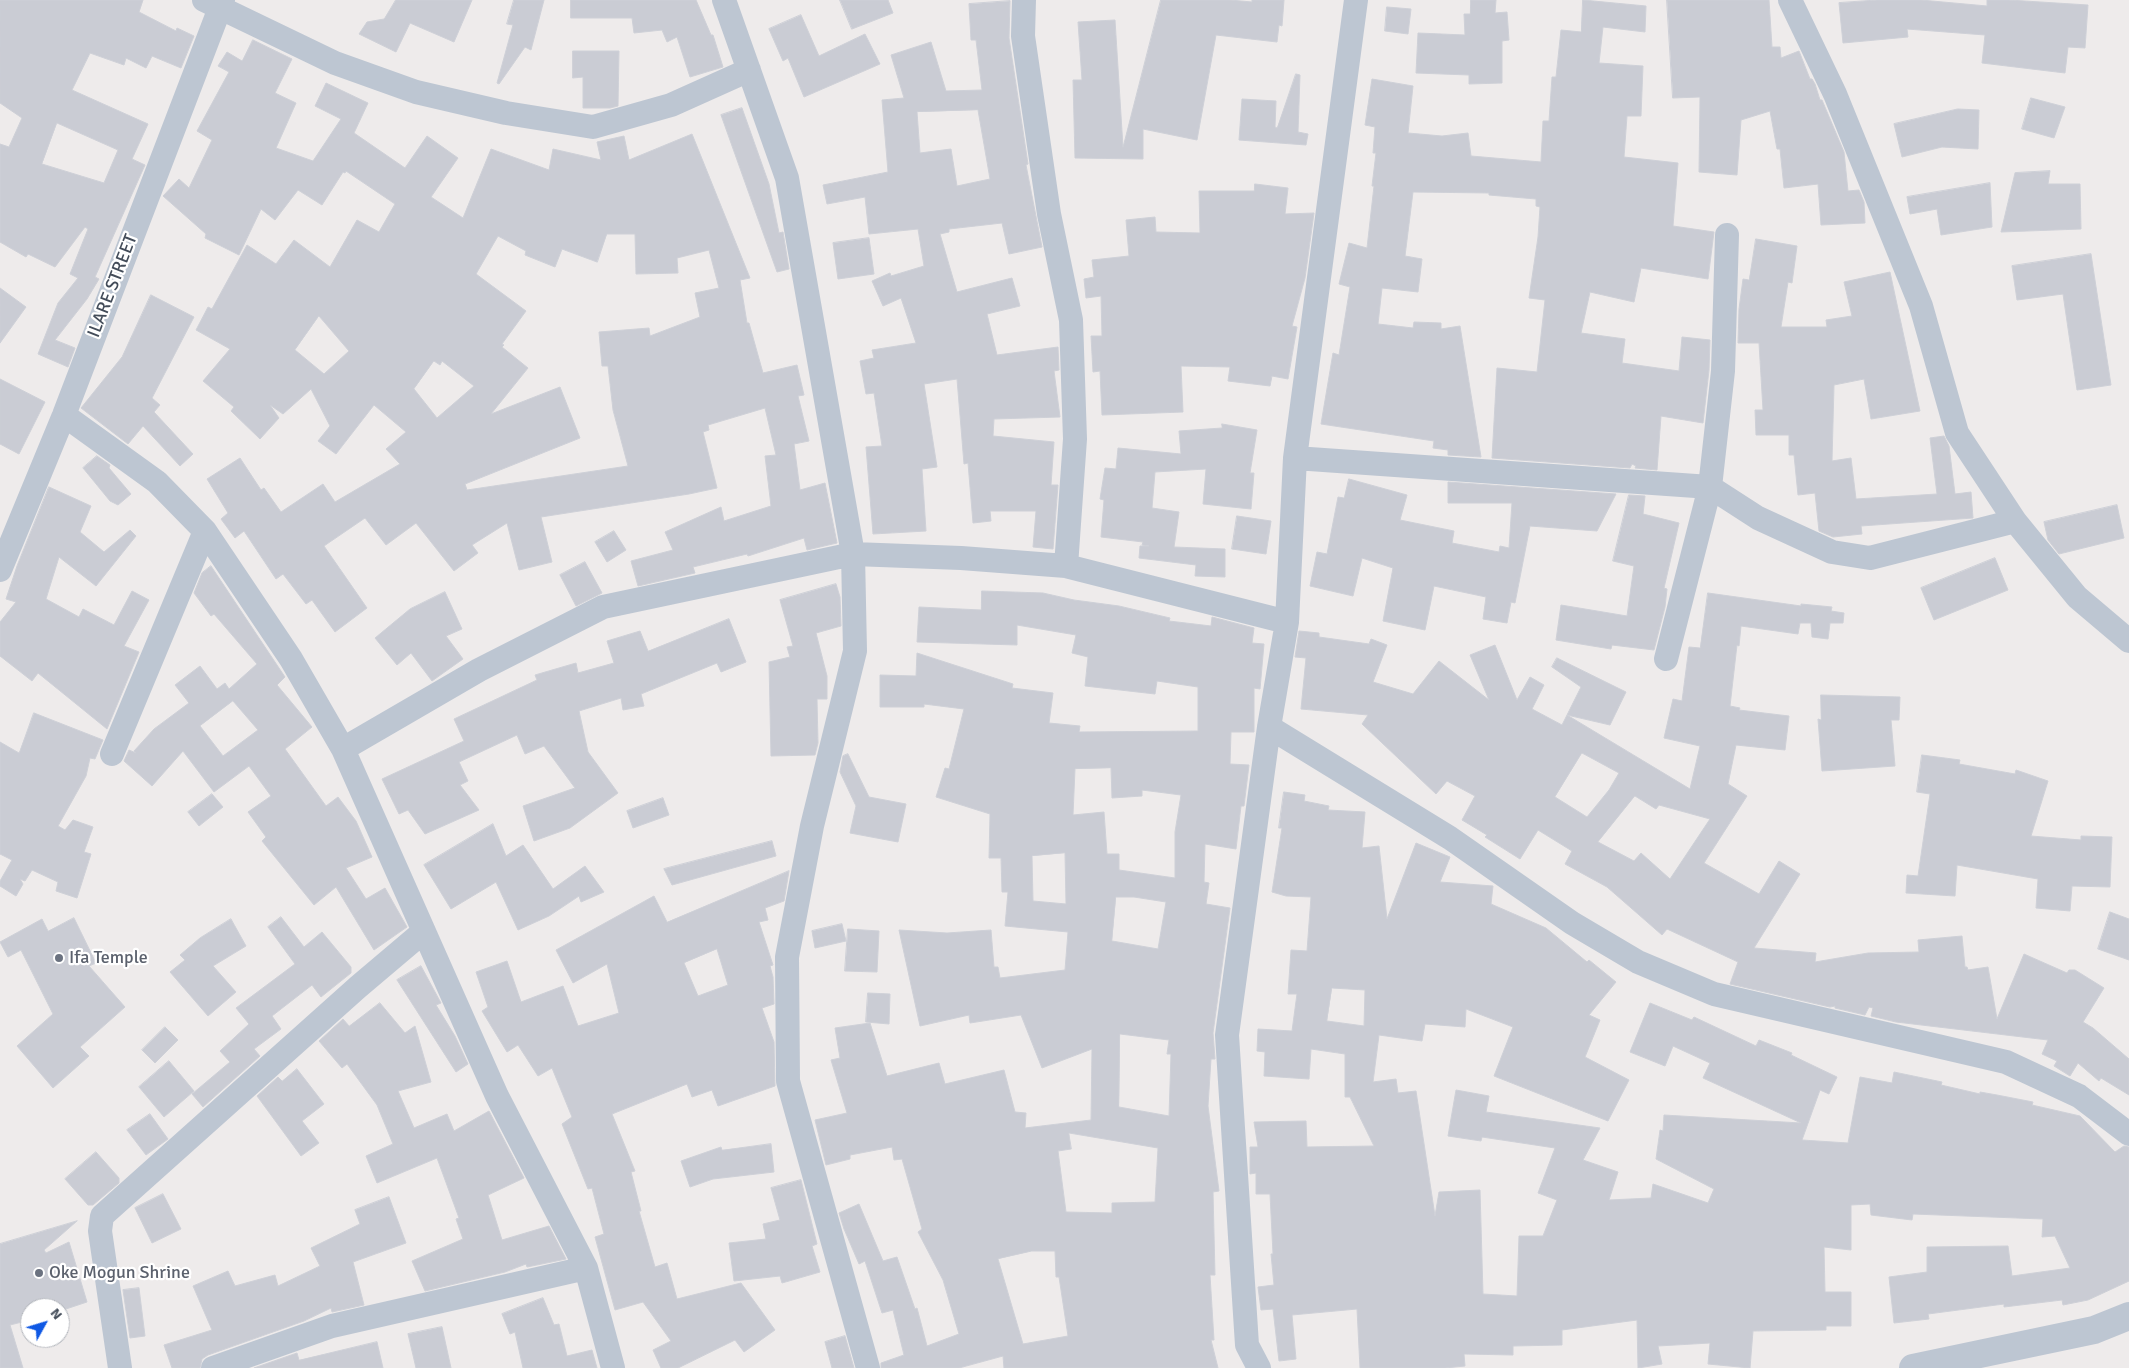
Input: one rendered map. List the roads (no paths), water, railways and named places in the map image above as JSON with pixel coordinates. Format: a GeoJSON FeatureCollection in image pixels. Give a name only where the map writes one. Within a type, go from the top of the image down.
{"type":"FeatureCollection","features":[{"type":"Feature","properties":{"kind":"street"},"geometry":{"type":"LineString","coordinates":[[724,0],[787,178],[853,554],[855,651],[812,826],[787,957],[788,1081],[868,1368]]}},
{"type":"Feature","properties":{"kind":"street"},"geometry":{"type":"LineString","coordinates":[[1024,0],[1023,36],[1049,214],[1071,320],[1075,439],[1066,566]]}},
{"type":"Feature","properties":{"kind":"street"},"geometry":{"type":"LineString","coordinates":[[1259,1368],[1247,1345],[1227,1035],[1269,727],[1287,622],[1295,458],[1356,0]]}},
{"type":"Feature","properties":{"kind":"street"},"geometry":{"type":"LineString","coordinates":[[1790,0],[1835,94],[1920,306],[1957,433],[2015,521],[2076,597],[2129,641]]}},
{"type":"Feature","properties":{"kind":"street"},"geometry":{"type":"LineString","coordinates":[[215,2],[335,63],[416,92],[506,113],[594,127],[671,105],[749,70]]}},
{"type":"Feature","properties":{"kind":"street","name":"ILARE STREET"},"geometry":{"type":"LineString","coordinates":[[0,570],[64,415],[215,2]]}},
{"type":"Feature","properties":{"kind":"street"},"geometry":{"type":"LineString","coordinates":[[1666,659],[1710,487],[1723,371],[1727,234]]}},
{"type":"Feature","properties":{"kind":"street"},"geometry":{"type":"LineString","coordinates":[[64,415],[157,482],[205,531],[291,659],[344,749],[422,932],[496,1096],[586,1268],[614,1368]]}},
{"type":"Feature","properties":{"kind":"street"},"geometry":{"type":"LineString","coordinates":[[1295,458],[1710,487],[1758,518],[1832,552],[1870,558],[2015,521]]}},
{"type":"Feature","properties":{"kind":"street"},"geometry":{"type":"LineString","coordinates":[[112,754],[205,531]]}},
{"type":"Feature","properties":{"kind":"street"},"geometry":{"type":"LineString","coordinates":[[344,749],[479,670],[603,607],[853,554],[960,558],[1066,566],[1287,622]]}},
{"type":"Feature","properties":{"kind":"street"},"geometry":{"type":"LineString","coordinates":[[1269,727],[1450,838],[1572,923],[1638,962],[1714,994],[2006,1062],[2079,1096],[2129,1134]]}},
{"type":"Feature","properties":{"kind":"street"},"geometry":{"type":"LineString","coordinates":[[120,1368],[100,1231],[102,1216],[422,932]]}},
{"type":"Feature","properties":{"kind":"street"},"geometry":{"type":"LineString","coordinates":[[213,1368],[332,1326],[586,1268]]}},
{"type":"Feature","properties":{"kind":"street"},"geometry":{"type":"LineString","coordinates":[[1913,1368],[2094,1330],[2129,1316]]}},
{"type":"Feature","properties":{"kind":"place","name":"Ifa Temple"},"geometry":{"type":"Point","coordinates":[59,958]}},
{"type":"Feature","properties":{"kind":"place","name":"Oke Mogun Shrine"},"geometry":{"type":"Point","coordinates":[39,1273]}}]}
